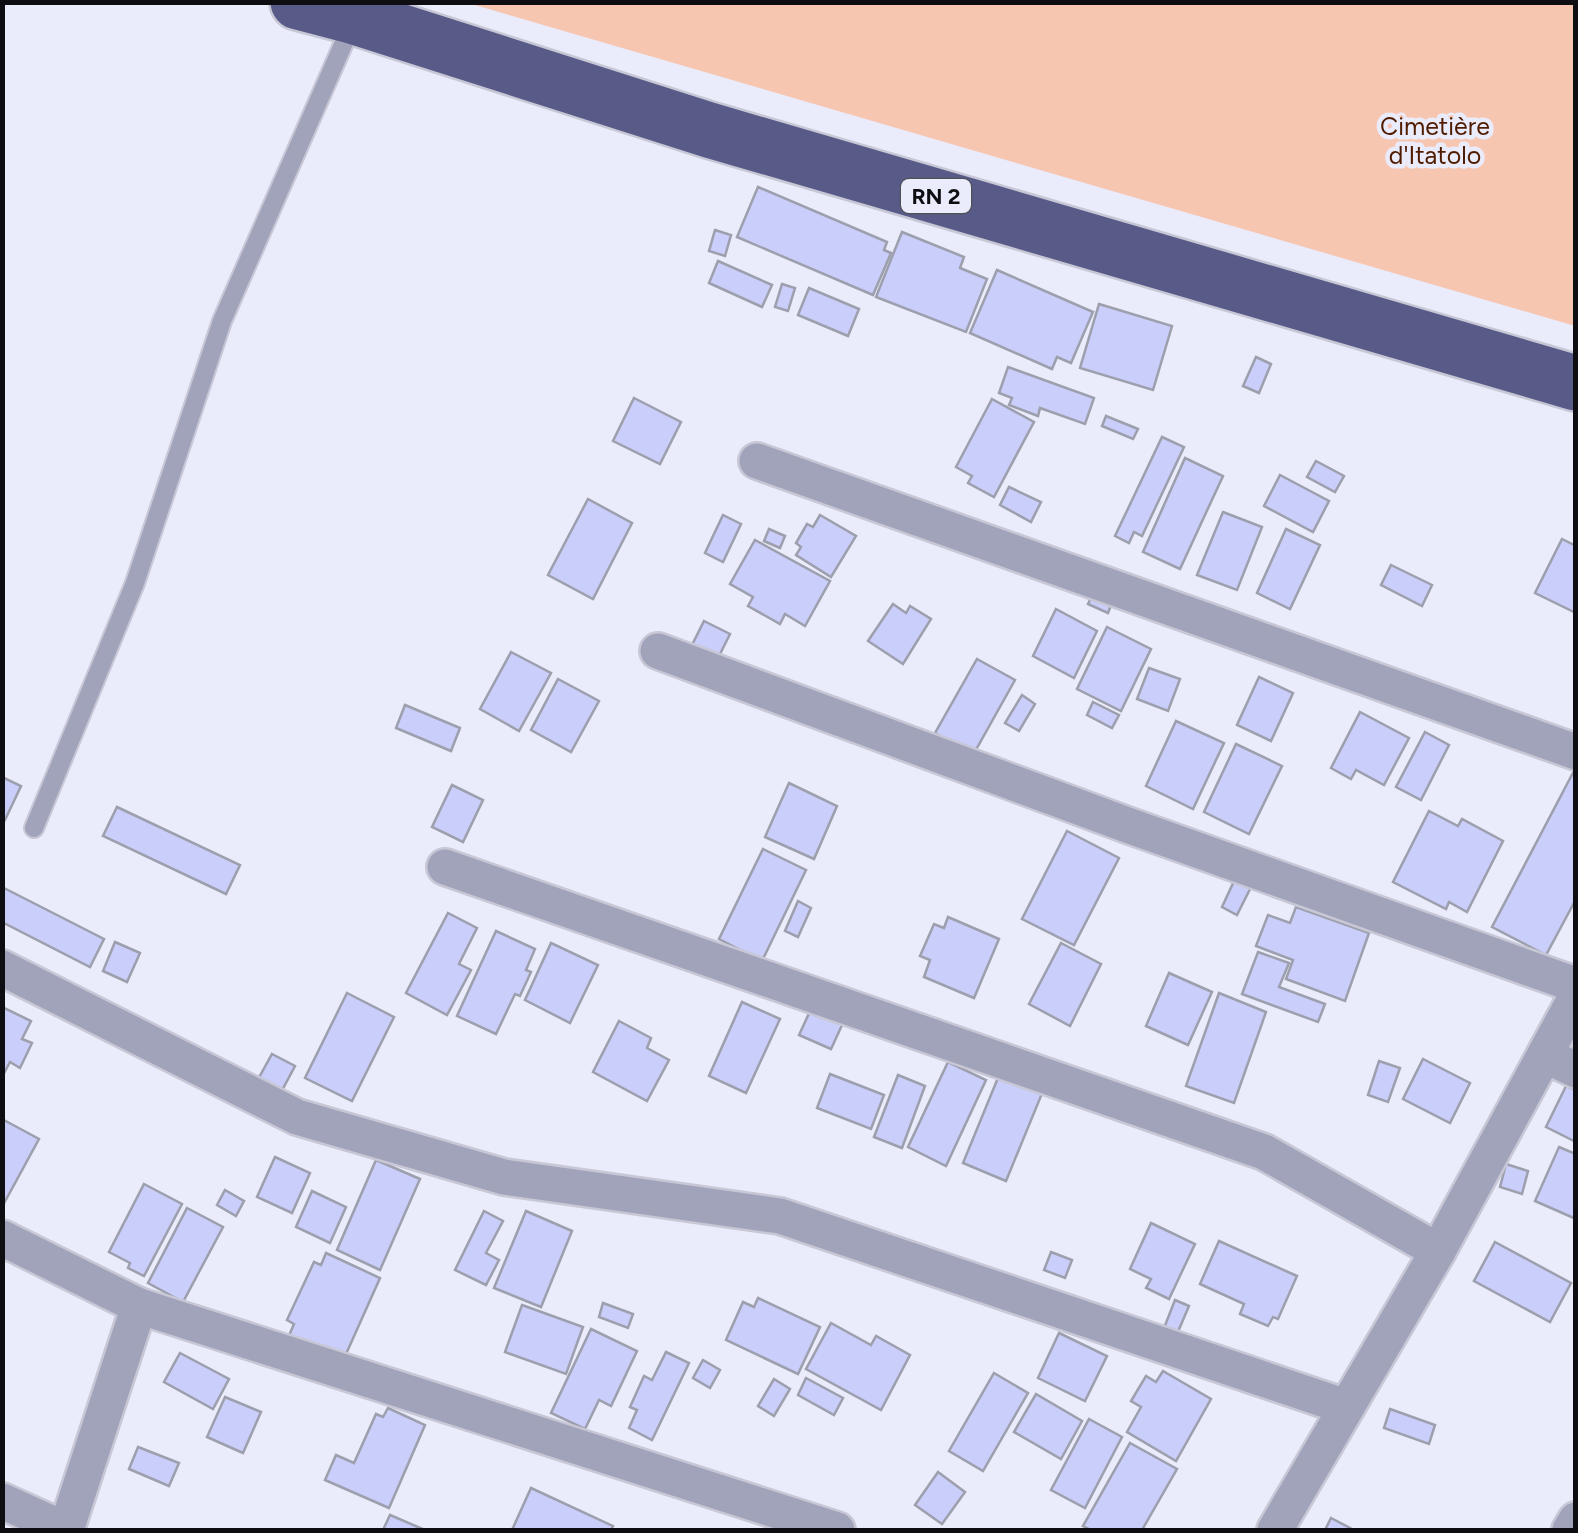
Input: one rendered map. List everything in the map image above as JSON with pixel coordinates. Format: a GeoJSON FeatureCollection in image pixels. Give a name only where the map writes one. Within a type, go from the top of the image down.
{"type":"FeatureCollection","features":[{"type":"Feature","properties":{"kind":"highway","name":"RN 2"},"geometry":{"type":"LineString","coordinates":[[298,2],[709,130],[1576,382]]}},
{"type":"Feature","properties":{"kind":"street"},"geometry":{"type":"LineString","coordinates":[[757,461],[1576,752]]}},
{"type":"Feature","properties":{"kind":"street"},"geometry":{"type":"LineString","coordinates":[[658,651],[1576,986]]}},
{"type":"Feature","properties":{"kind":"street"},"geometry":{"type":"LineString","coordinates":[[446,868],[1264,1152],[1438,1251]]}},
{"type":"Feature","properties":{"kind":"street"},"geometry":{"type":"LineString","coordinates":[[2,968],[297,1118],[504,1178],[780,1216],[1346,1407]]}},
{"type":"Feature","properties":{"kind":"street"},"geometry":{"type":"LineString","coordinates":[[1275,1530],[1438,1251],[1560,1062],[1576,997]]}},
{"type":"Feature","properties":{"kind":"street"},"geometry":{"type":"LineString","coordinates":[[2,1238],[139,1306],[837,1530]]}},
{"type":"Feature","properties":{"kind":"street"},"geometry":{"type":"LineString","coordinates":[[2,1501],[66,1530],[139,1306]]}},
{"type":"Feature","properties":{"kind":"street"},"geometry":{"type":"LineString","coordinates":[[1570,1530],[1576,1520]]}},
{"type":"Feature","properties":{"kind":"lane"},"geometry":{"type":"LineString","coordinates":[[34,828],[135,583],[222,321],[355,17]]}},
{"type":"Feature","properties":{"kind":"green space","name":"Cimetière d'Itatolo"},"geometry":{"type":"Polygon","coordinates":[[[468,3],[1575,3],[1575,326],[468,3]]]}},
{"type":"Feature","properties":{"kind":"building"},"geometry":{"type":"Polygon","coordinates":[[[758,187],[887,242],[884,250],[891,253],[873,295],[737,237],[758,187]]]}},
{"type":"Feature","properties":{"kind":"building"},"geometry":{"type":"Polygon","coordinates":[[[715,230],[731,235],[725,256],[709,251],[715,230]]]}},
{"type":"Feature","properties":{"kind":"building"},"geometry":{"type":"Polygon","coordinates":[[[902,232],[964,257],[960,268],[987,279],[966,332],[876,297],[902,232]]]}},
{"type":"Feature","properties":{"kind":"building"},"geometry":{"type":"Polygon","coordinates":[[[718,261],[772,285],[762,307],[709,283],[718,261]]]}},
{"type":"Feature","properties":{"kind":"building"},"geometry":{"type":"Polygon","coordinates":[[[997,270],[1093,312],[1071,363],[1057,357],[1052,369],[970,333],[997,270]]]}},
{"type":"Feature","properties":{"kind":"building"},"geometry":{"type":"Polygon","coordinates":[[[782,284],[795,288],[788,311],[775,307],[782,284]]]}},
{"type":"Feature","properties":{"kind":"building"},"geometry":{"type":"Polygon","coordinates":[[[809,288],[859,309],[848,336],[798,315],[809,288]]]}},
{"type":"Feature","properties":{"kind":"building"},"geometry":{"type":"Polygon","coordinates":[[[1099,304],[1172,326],[1153,390],[1080,368],[1099,304]]]}},
{"type":"Feature","properties":{"kind":"building"},"geometry":{"type":"Polygon","coordinates":[[[1256,357],[1271,364],[1259,393],[1243,386],[1256,357]]]}},
{"type":"Feature","properties":{"kind":"building"},"geometry":{"type":"Polygon","coordinates":[[[1008,367],[1094,398],[1085,424],[1040,408],[1038,416],[1009,405],[1012,398],[999,393],[1008,367]]]}},
{"type":"Feature","properties":{"kind":"building"},"geometry":{"type":"Polygon","coordinates":[[[634,398],[681,422],[660,464],[613,441],[634,398]]]}},
{"type":"Feature","properties":{"kind":"building"},"geometry":{"type":"Polygon","coordinates":[[[992,399],[1034,422],[994,497],[968,483],[972,476],[956,467],[992,399]]]}},
{"type":"Feature","properties":{"kind":"building"},"geometry":{"type":"Polygon","coordinates":[[[1106,416],[1138,429],[1133,439],[1102,426],[1106,416]]]}},
{"type":"Feature","properties":{"kind":"building"},"geometry":{"type":"Polygon","coordinates":[[[1162,437],[1184,447],[1142,536],[1134,532],[1129,543],[1115,536],[1162,437]]]}},
{"type":"Feature","properties":{"kind":"building"},"geometry":{"type":"Polygon","coordinates":[[[1185,458],[1223,476],[1180,569],[1143,552],[1185,458]]]}},
{"type":"Feature","properties":{"kind":"building"},"geometry":{"type":"Polygon","coordinates":[[[1316,461],[1344,476],[1335,492],[1307,477],[1316,461]]]}},
{"type":"Feature","properties":{"kind":"building"},"geometry":{"type":"Polygon","coordinates":[[[1280,475],[1329,501],[1313,532],[1264,506],[1280,475]]]}},
{"type":"Feature","properties":{"kind":"building"},"geometry":{"type":"Polygon","coordinates":[[[1009,487],[1041,502],[1031,522],[1000,505],[1009,487]]]}},
{"type":"Feature","properties":{"kind":"building"},"geometry":{"type":"Polygon","coordinates":[[[588,499],[632,523],[593,599],[548,575],[588,499]]]}},
{"type":"Feature","properties":{"kind":"building"},"geometry":{"type":"Polygon","coordinates":[[[1223,512],[1262,527],[1237,590],[1197,575],[1223,512]]]}},
{"type":"Feature","properties":{"kind":"building"},"geometry":{"type":"Polygon","coordinates":[[[723,515],[741,524],[723,562],[705,553],[723,515]]]}},
{"type":"Feature","properties":{"kind":"building"},"geometry":{"type":"Polygon","coordinates":[[[820,515],[856,536],[831,577],[796,555],[801,547],[796,543],[807,524],[813,527],[820,515]]]}},
{"type":"Feature","properties":{"kind":"building"},"geometry":{"type":"Polygon","coordinates":[[[769,529],[785,536],[780,548],[764,541],[769,529]]]}},
{"type":"Feature","properties":{"kind":"building"},"geometry":{"type":"Polygon","coordinates":[[[1286,529],[1320,545],[1290,609],[1257,593],[1286,529]]]}},
{"type":"Feature","properties":{"kind":"building"},"geometry":{"type":"Polygon","coordinates":[[[1562,539],[1576,546],[1576,613],[1535,593],[1562,539]]]}},
{"type":"Feature","properties":{"kind":"building"},"geometry":{"type":"Polygon","coordinates":[[[755,540],[830,581],[805,626],[785,614],[780,624],[748,606],[753,597],[730,584],[755,540]]]}},
{"type":"Feature","properties":{"kind":"building"},"geometry":{"type":"Polygon","coordinates":[[[1391,565],[1432,585],[1422,606],[1381,585],[1391,565]]]}},
{"type":"Feature","properties":{"kind":"building"},"geometry":{"type":"Polygon","coordinates":[[[1097,584],[1116,592],[1108,613],[1088,604],[1097,584]]]}},
{"type":"Feature","properties":{"kind":"building"},"geometry":{"type":"Polygon","coordinates":[[[893,604],[906,613],[910,606],[931,619],[903,664],[868,641],[893,604]]]}},
{"type":"Feature","properties":{"kind":"building"},"geometry":{"type":"Polygon","coordinates":[[[1056,609],[1097,631],[1074,678],[1033,656],[1056,609]]]}},
{"type":"Feature","properties":{"kind":"building"},"geometry":{"type":"Polygon","coordinates":[[[704,621],[730,634],[716,662],[690,649],[704,621]]]}},
{"type":"Feature","properties":{"kind":"building"},"geometry":{"type":"Polygon","coordinates":[[[1107,627],[1151,649],[1121,711],[1077,689],[1107,627]]]}},
{"type":"Feature","properties":{"kind":"building"},"geometry":{"type":"Polygon","coordinates":[[[511,652],[551,673],[519,731],[480,709],[511,652]]]}},
{"type":"Feature","properties":{"kind":"building"},"geometry":{"type":"Polygon","coordinates":[[[977,659],[1015,680],[973,755],[935,733],[977,659]]]}},
{"type":"Feature","properties":{"kind":"building"},"geometry":{"type":"Polygon","coordinates":[[[1149,668],[1180,679],[1168,711],[1137,699],[1149,668]]]}},
{"type":"Feature","properties":{"kind":"building"},"geometry":{"type":"Polygon","coordinates":[[[1259,677],[1293,693],[1271,741],[1237,725],[1259,677]]]}},
{"type":"Feature","properties":{"kind":"building"},"geometry":{"type":"Polygon","coordinates":[[[558,679],[599,701],[571,752],[531,730],[558,679]]]}},
{"type":"Feature","properties":{"kind":"building"},"geometry":{"type":"Polygon","coordinates":[[[1022,695],[1035,704],[1019,731],[1005,723],[1022,695]]]}},
{"type":"Feature","properties":{"kind":"building"},"geometry":{"type":"Polygon","coordinates":[[[1093,702],[1119,715],[1112,728],[1087,715],[1093,702]]]}},
{"type":"Feature","properties":{"kind":"building"},"geometry":{"type":"Polygon","coordinates":[[[405,705],[460,728],[451,751],[396,728],[405,705]]]}},
{"type":"Feature","properties":{"kind":"building"},"geometry":{"type":"Polygon","coordinates":[[[1360,712],[1409,738],[1384,785],[1356,770],[1351,779],[1331,768],[1360,712]]]}},
{"type":"Feature","properties":{"kind":"building"},"geometry":{"type":"Polygon","coordinates":[[[1176,721],[1224,743],[1193,809],[1146,786],[1176,721]]]}},
{"type":"Feature","properties":{"kind":"building"},"geometry":{"type":"Polygon","coordinates":[[[1425,732],[1449,745],[1421,800],[1396,787],[1425,732]]]}},
{"type":"Feature","properties":{"kind":"building"},"geometry":{"type":"Polygon","coordinates":[[[1236,744],[1282,766],[1249,834],[1204,812],[1236,744]]]}},
{"type":"Feature","properties":{"kind":"building"},"geometry":{"type":"Polygon","coordinates":[[[1576,767],[1576,899],[1546,955],[1492,927],[1576,767]]]}},
{"type":"Feature","properties":{"kind":"building"},"geometry":{"type":"Polygon","coordinates":[[[2,777],[21,786],[5,820],[2,819],[2,777]]]}},
{"type":"Feature","properties":{"kind":"building"},"geometry":{"type":"Polygon","coordinates":[[[789,783],[837,806],[814,859],[765,837],[789,783]]]}},
{"type":"Feature","properties":{"kind":"building"},"geometry":{"type":"Polygon","coordinates":[[[452,785],[483,800],[463,842],[432,827],[452,785]]]}},
{"type":"Feature","properties":{"kind":"building"},"geometry":{"type":"Polygon","coordinates":[[[117,807],[240,865],[226,894],[103,836],[117,807]]]}},
{"type":"Feature","properties":{"kind":"building"},"geometry":{"type":"Polygon","coordinates":[[[1429,811],[1458,826],[1462,819],[1503,841],[1467,912],[1449,902],[1446,909],[1393,882],[1429,811]]]}},
{"type":"Feature","properties":{"kind":"building"},"geometry":{"type":"Polygon","coordinates":[[[1067,831],[1119,858],[1074,945],[1022,919],[1067,831]]]}},
{"type":"Feature","properties":{"kind":"building"},"geometry":{"type":"Polygon","coordinates":[[[763,849],[806,870],[762,961],[719,939],[763,849]]]}},
{"type":"Feature","properties":{"kind":"building"},"geometry":{"type":"Polygon","coordinates":[[[1235,879],[1251,887],[1237,915],[1222,907],[1235,879]]]}},
{"type":"Feature","properties":{"kind":"building"},"geometry":{"type":"Polygon","coordinates":[[[2,887],[104,939],[90,967],[2,922],[2,887]]]}},
{"type":"Feature","properties":{"kind":"building"},"geometry":{"type":"Polygon","coordinates":[[[798,901],[811,908],[798,937],[785,931],[798,901]]]}},
{"type":"Feature","properties":{"kind":"building"},"geometry":{"type":"Polygon","coordinates":[[[1296,907],[1369,933],[1345,1001],[1286,979],[1293,960],[1256,946],[1268,915],[1290,923],[1296,907]]]}},
{"type":"Feature","properties":{"kind":"building"},"geometry":{"type":"Polygon","coordinates":[[[448,913],[477,928],[459,964],[471,970],[447,1015],[406,993],[448,913]]]}},
{"type":"Feature","properties":{"kind":"building"},"geometry":{"type":"Polygon","coordinates":[[[948,917],[999,939],[974,998],[924,977],[930,960],[920,956],[934,924],[944,928],[948,917]]]}},
{"type":"Feature","properties":{"kind":"building"},"geometry":{"type":"Polygon","coordinates":[[[496,931],[535,949],[526,970],[531,972],[520,996],[515,994],[496,1034],[457,1016],[496,931]]]}},
{"type":"Feature","properties":{"kind":"building"},"geometry":{"type":"Polygon","coordinates":[[[115,942],[140,953],[127,982],[103,971],[115,942]]]}},
{"type":"Feature","properties":{"kind":"building"},"geometry":{"type":"Polygon","coordinates":[[[551,943],[598,965],[570,1023],[525,1000],[551,943]]]}},
{"type":"Feature","properties":{"kind":"building"},"geometry":{"type":"Polygon","coordinates":[[[1061,943],[1101,964],[1070,1026],[1029,1004],[1061,943]]]}},
{"type":"Feature","properties":{"kind":"building"},"geometry":{"type":"Polygon","coordinates":[[[1258,952],[1289,963],[1279,987],[1325,1004],[1318,1022],[1242,994],[1258,952]]]}},
{"type":"Feature","properties":{"kind":"building"},"geometry":{"type":"Polygon","coordinates":[[[1169,973],[1212,992],[1188,1045],[1146,1026],[1169,973]]]}},
{"type":"Feature","properties":{"kind":"building"},"geometry":{"type":"Polygon","coordinates":[[[347,993],[394,1017],[352,1101],[305,1078],[347,993]]]}},
{"type":"Feature","properties":{"kind":"building"},"geometry":{"type":"Polygon","coordinates":[[[1219,993],[1266,1012],[1234,1103],[1186,1086],[1219,993]]]}},
{"type":"Feature","properties":{"kind":"building"},"geometry":{"type":"Polygon","coordinates":[[[742,1002],[780,1019],[746,1093],[709,1076],[742,1002]]]}},
{"type":"Feature","properties":{"kind":"building"},"geometry":{"type":"Polygon","coordinates":[[[2,1007],[31,1021],[22,1039],[32,1043],[20,1068],[10,1062],[2,1077],[2,1007]]]}},
{"type":"Feature","properties":{"kind":"building"},"geometry":{"type":"Polygon","coordinates":[[[811,1009],[843,1023],[831,1049],[799,1035],[811,1009]]]}},
{"type":"Feature","properties":{"kind":"building"},"geometry":{"type":"Polygon","coordinates":[[[619,1021],[651,1038],[647,1048],[669,1060],[647,1101],[593,1072],[619,1021]]]}},
{"type":"Feature","properties":{"kind":"building"},"geometry":{"type":"Polygon","coordinates":[[[272,1054],[295,1066],[279,1096],[256,1083],[272,1054]]]}},
{"type":"Feature","properties":{"kind":"building"},"geometry":{"type":"Polygon","coordinates":[[[1423,1059],[1470,1083],[1450,1123],[1403,1099],[1423,1059]]]}},
{"type":"Feature","properties":{"kind":"building"},"geometry":{"type":"Polygon","coordinates":[[[1379,1061],[1400,1068],[1388,1102],[1368,1095],[1379,1061]]]}},
{"type":"Feature","properties":{"kind":"building"},"geometry":{"type":"Polygon","coordinates":[[[948,1062],[986,1080],[946,1166],[908,1147],[948,1062]]]}},
{"type":"Feature","properties":{"kind":"building"},"geometry":{"type":"Polygon","coordinates":[[[1000,1073],[1043,1091],[1006,1181],[963,1163],[1000,1073]]]}},
{"type":"Feature","properties":{"kind":"building"},"geometry":{"type":"Polygon","coordinates":[[[830,1074],[884,1095],[871,1129],[817,1108],[830,1074]]]}},
{"type":"Feature","properties":{"kind":"building"},"geometry":{"type":"Polygon","coordinates":[[[898,1075],[925,1086],[902,1148],[874,1137],[898,1075]]]}},
{"type":"Feature","properties":{"kind":"building"},"geometry":{"type":"Polygon","coordinates":[[[1566,1086],[1576,1090],[1576,1142],[1546,1127],[1566,1086]]]}},
{"type":"Feature","properties":{"kind":"building"},"geometry":{"type":"Polygon","coordinates":[[[2,1119],[39,1139],[2,1207],[2,1119]]]}},
{"type":"Feature","properties":{"kind":"building"},"geometry":{"type":"Polygon","coordinates":[[[1559,1147],[1576,1154],[1576,1219],[1535,1201],[1559,1147]]]}},
{"type":"Feature","properties":{"kind":"building"},"geometry":{"type":"Polygon","coordinates":[[[275,1157],[310,1173],[292,1213],[257,1197],[275,1157]]]}},
{"type":"Feature","properties":{"kind":"building"},"geometry":{"type":"Polygon","coordinates":[[[376,1160],[420,1179],[380,1270],[337,1250],[376,1160]]]}},
{"type":"Feature","properties":{"kind":"building"},"geometry":{"type":"Polygon","coordinates":[[[1506,1164],[1528,1171],[1522,1194],[1500,1187],[1506,1164]]]}},
{"type":"Feature","properties":{"kind":"building"},"geometry":{"type":"Polygon","coordinates":[[[144,1184],[182,1204],[144,1276],[109,1252],[144,1184]]]}},
{"type":"Feature","properties":{"kind":"building"},"geometry":{"type":"Polygon","coordinates":[[[225,1190],[244,1201],[236,1216],[217,1205],[225,1190]]]}},
{"type":"Feature","properties":{"kind":"building"},"geometry":{"type":"Polygon","coordinates":[[[312,1191],[346,1207],[330,1243],[296,1227],[312,1191]]]}},
{"type":"Feature","properties":{"kind":"building"},"geometry":{"type":"Polygon","coordinates":[[[187,1208],[223,1227],[183,1302],[148,1283],[187,1208]]]}},
{"type":"Feature","properties":{"kind":"building"},"geometry":{"type":"Polygon","coordinates":[[[484,1211],[503,1221],[486,1253],[499,1260],[486,1285],[455,1270],[484,1211]]]}},
{"type":"Feature","properties":{"kind":"building"},"geometry":{"type":"Polygon","coordinates":[[[526,1211],[572,1231],[541,1307],[494,1288],[526,1211]]]}},
{"type":"Feature","properties":{"kind":"building"},"geometry":{"type":"Polygon","coordinates":[[[1151,1223],[1195,1244],[1169,1299],[1146,1288],[1151,1279],[1130,1269],[1151,1223]]]}},
{"type":"Feature","properties":{"kind":"building"},"geometry":{"type":"Polygon","coordinates":[[[1219,1241],[1297,1276],[1278,1319],[1273,1317],[1268,1326],[1240,1314],[1244,1304],[1200,1284],[1219,1241]]]}},
{"type":"Feature","properties":{"kind":"building"},"geometry":{"type":"Polygon","coordinates":[[[1495,1242],[1571,1283],[1550,1322],[1474,1281],[1495,1242]]]}},
{"type":"Feature","properties":{"kind":"building"},"geometry":{"type":"Polygon","coordinates":[[[1051,1252],[1072,1260],[1065,1278],[1044,1270],[1051,1252]]]}},
{"type":"Feature","properties":{"kind":"building"},"geometry":{"type":"Polygon","coordinates":[[[326,1253],[380,1278],[342,1363],[288,1338],[294,1324],[287,1320],[314,1262],[321,1265],[326,1253]]]}},
{"type":"Feature","properties":{"kind":"building"},"geometry":{"type":"Polygon","coordinates":[[[758,1298],[820,1327],[798,1374],[726,1340],[743,1302],[754,1307],[758,1298]]]}},
{"type":"Feature","properties":{"kind":"building"},"geometry":{"type":"Polygon","coordinates":[[[1175,1300],[1189,1306],[1177,1334],[1164,1328],[1175,1300]]]}},
{"type":"Feature","properties":{"kind":"building"},"geometry":{"type":"Polygon","coordinates":[[[603,1303],[633,1314],[628,1328],[599,1317],[603,1303]]]}},
{"type":"Feature","properties":{"kind":"building"},"geometry":{"type":"Polygon","coordinates":[[[522,1305],[583,1327],[566,1374],[505,1352],[522,1305]]]}},
{"type":"Feature","properties":{"kind":"building"},"geometry":{"type":"Polygon","coordinates":[[[831,1323],[871,1345],[876,1336],[910,1355],[881,1410],[806,1369],[831,1323]]]}},
{"type":"Feature","properties":{"kind":"building"},"geometry":{"type":"Polygon","coordinates":[[[591,1329],[637,1351],[611,1406],[599,1400],[585,1429],[551,1413],[591,1329]]]}},
{"type":"Feature","properties":{"kind":"building"},"geometry":{"type":"Polygon","coordinates":[[[1059,1333],[1107,1356],[1085,1401],[1038,1378],[1059,1333]]]}},
{"type":"Feature","properties":{"kind":"building"},"geometry":{"type":"Polygon","coordinates":[[[666,1352],[689,1363],[652,1440],[629,1428],[637,1410],[630,1407],[644,1376],[652,1380],[666,1352]]]}},
{"type":"Feature","properties":{"kind":"building"},"geometry":{"type":"Polygon","coordinates":[[[180,1353],[229,1379],[213,1409],[164,1382],[180,1353]]]}},
{"type":"Feature","properties":{"kind":"building"},"geometry":{"type":"Polygon","coordinates":[[[703,1360],[720,1370],[710,1388],[693,1378],[703,1360]]]}},
{"type":"Feature","properties":{"kind":"building"},"geometry":{"type":"Polygon","coordinates":[[[1163,1371],[1211,1399],[1176,1461],[1127,1432],[1141,1407],[1131,1401],[1146,1376],[1156,1382],[1163,1371]]]}},
{"type":"Feature","properties":{"kind":"building"},"geometry":{"type":"Polygon","coordinates":[[[994,1373],[1028,1393],[983,1471],[949,1451],[994,1373]]]}},
{"type":"Feature","properties":{"kind":"building"},"geometry":{"type":"Polygon","coordinates":[[[806,1378],[843,1398],[834,1415],[798,1395],[806,1378]]]}},
{"type":"Feature","properties":{"kind":"building"},"geometry":{"type":"Polygon","coordinates":[[[774,1379],[790,1389],[774,1416],[758,1406],[774,1379]]]}},
{"type":"Feature","properties":{"kind":"building"},"geometry":{"type":"Polygon","coordinates":[[[1036,1394],[1082,1421],[1061,1459],[1014,1432],[1036,1394]]]}},
{"type":"Feature","properties":{"kind":"building"},"geometry":{"type":"Polygon","coordinates":[[[225,1397],[261,1412],[243,1453],[207,1437],[225,1397]]]}},
{"type":"Feature","properties":{"kind":"building"},"geometry":{"type":"Polygon","coordinates":[[[388,1408],[425,1425],[389,1508],[325,1480],[336,1455],[354,1463],[376,1414],[383,1417],[388,1408]]]}},
{"type":"Feature","properties":{"kind":"building"},"geometry":{"type":"Polygon","coordinates":[[[1390,1409],[1435,1425],[1429,1444],[1384,1428],[1390,1409]]]}},
{"type":"Feature","properties":{"kind":"building"},"geometry":{"type":"Polygon","coordinates":[[[1089,1419],[1122,1437],[1085,1508],[1051,1490],[1089,1419]]]}},
{"type":"Feature","properties":{"kind":"building"},"geometry":{"type":"Polygon","coordinates":[[[1130,1443],[1177,1469],[1142,1530],[1091,1530],[1083,1526],[1130,1443]]]}},
{"type":"Feature","properties":{"kind":"building"},"geometry":{"type":"Polygon","coordinates":[[[138,1447],[179,1463],[169,1486],[129,1469],[138,1447]]]}},
{"type":"Feature","properties":{"kind":"building"},"geometry":{"type":"Polygon","coordinates":[[[938,1472],[965,1492],[942,1524],[915,1505],[938,1472]]]}},
{"type":"Feature","properties":{"kind":"building"},"geometry":{"type":"Polygon","coordinates":[[[531,1488],[613,1526],[611,1530],[512,1530],[531,1488]]]}},
{"type":"Feature","properties":{"kind":"building"},"geometry":{"type":"Polygon","coordinates":[[[390,1515],[425,1530],[383,1530],[390,1515]]]}},
{"type":"Feature","properties":{"kind":"building"},"geometry":{"type":"Polygon","coordinates":[[[1331,1518],[1354,1530],[1325,1530],[1331,1518]]]}}]}
